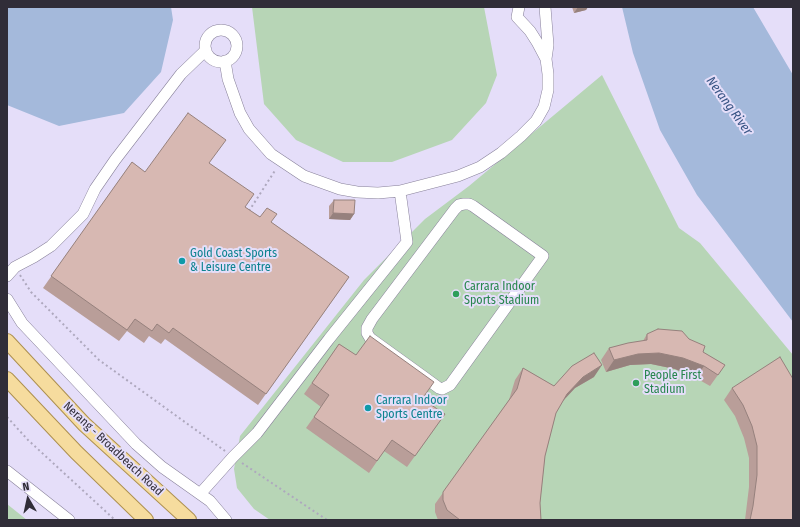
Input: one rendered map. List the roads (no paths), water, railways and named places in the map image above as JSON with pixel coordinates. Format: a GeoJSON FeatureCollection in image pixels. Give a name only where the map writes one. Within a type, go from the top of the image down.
{"type":"FeatureCollection","features":[{"type":"Feature","properties":{"kind":"main road","name":"Nerang - Broadbeach Road"},"geometry":{"type":"LineString","coordinates":[[7,341],[84,424],[189,520]]}},
{"type":"Feature","properties":{"kind":"main road"},"geometry":{"type":"LineString","coordinates":[[7,379],[76,452],[146,520]]}},
{"type":"Feature","properties":{"kind":"street"},"geometry":{"type":"LineString","coordinates":[[519,7],[517,16],[530,30],[546,59]]}},
{"type":"Feature","properties":{"kind":"street"},"geometry":{"type":"LineString","coordinates":[[225,61],[228,79],[240,113],[249,129],[271,154],[304,176],[340,189],[357,192],[378,193],[400,191],[458,176],[480,166],[501,153],[536,121],[544,107],[548,90],[546,59],[548,45],[545,7]]}},
{"type":"Feature","properties":{"kind":"street"},"geometry":{"type":"LineString","coordinates":[[219,30],[229,31],[236,38],[237,48],[233,56],[225,61],[212,58],[206,50],[206,40],[209,35],[219,30]]}},
{"type":"Feature","properties":{"kind":"street"},"geometry":{"type":"LineString","coordinates":[[7,276],[15,267],[51,246],[83,214],[95,189],[115,160],[181,74],[206,50]]}},
{"type":"Feature","properties":{"kind":"street"},"geometry":{"type":"LineString","coordinates":[[400,191],[407,242],[422,254]]}},
{"type":"Feature","properties":{"kind":"street"},"geometry":{"type":"LineString","coordinates":[[464,204],[473,206],[543,256],[450,386],[445,388],[439,388],[424,378],[370,338],[367,333],[367,328],[372,319],[422,254],[455,209],[464,204]]}},
{"type":"Feature","properties":{"kind":"street"},"geometry":{"type":"LineString","coordinates":[[200,494],[257,433],[329,339],[407,242]]}},
{"type":"Feature","properties":{"kind":"street"},"geometry":{"type":"LineString","coordinates":[[7,298],[22,323],[136,444],[162,467],[210,501],[226,520]]}},
{"type":"Feature","properties":{"kind":"street"},"geometry":{"type":"LineString","coordinates":[[7,470],[69,520]]}},
{"type":"Feature","properties":{"kind":"water"},"geometry":{"type":"Polygon","coordinates":[[[7,7],[171,7],[173,20],[161,72],[124,113],[59,126],[7,105],[7,7]]]}},
{"type":"Feature","properties":{"kind":"water","name":"Nerang River"},"geometry":{"type":"Polygon","coordinates":[[[622,7],[753,7],[793,75],[793,322],[697,195],[660,130],[633,53],[622,7]]]}},
{"type":"Feature","properties":{"kind":"place","name":"Gold Coast Sports & Leisure Centre"},"geometry":{"type":"Point","coordinates":[182,261]}},
{"type":"Feature","properties":{"kind":"place","name":"Carrara Indoor Sports Stadium"},"geometry":{"type":"Point","coordinates":[456,294]}},
{"type":"Feature","properties":{"kind":"place","name":"People First Stadium"},"geometry":{"type":"Point","coordinates":[636,383]}},
{"type":"Feature","properties":{"kind":"place","name":"Carrara Indoor Sports Centre"},"geometry":{"type":"Point","coordinates":[368,408]}}]}
